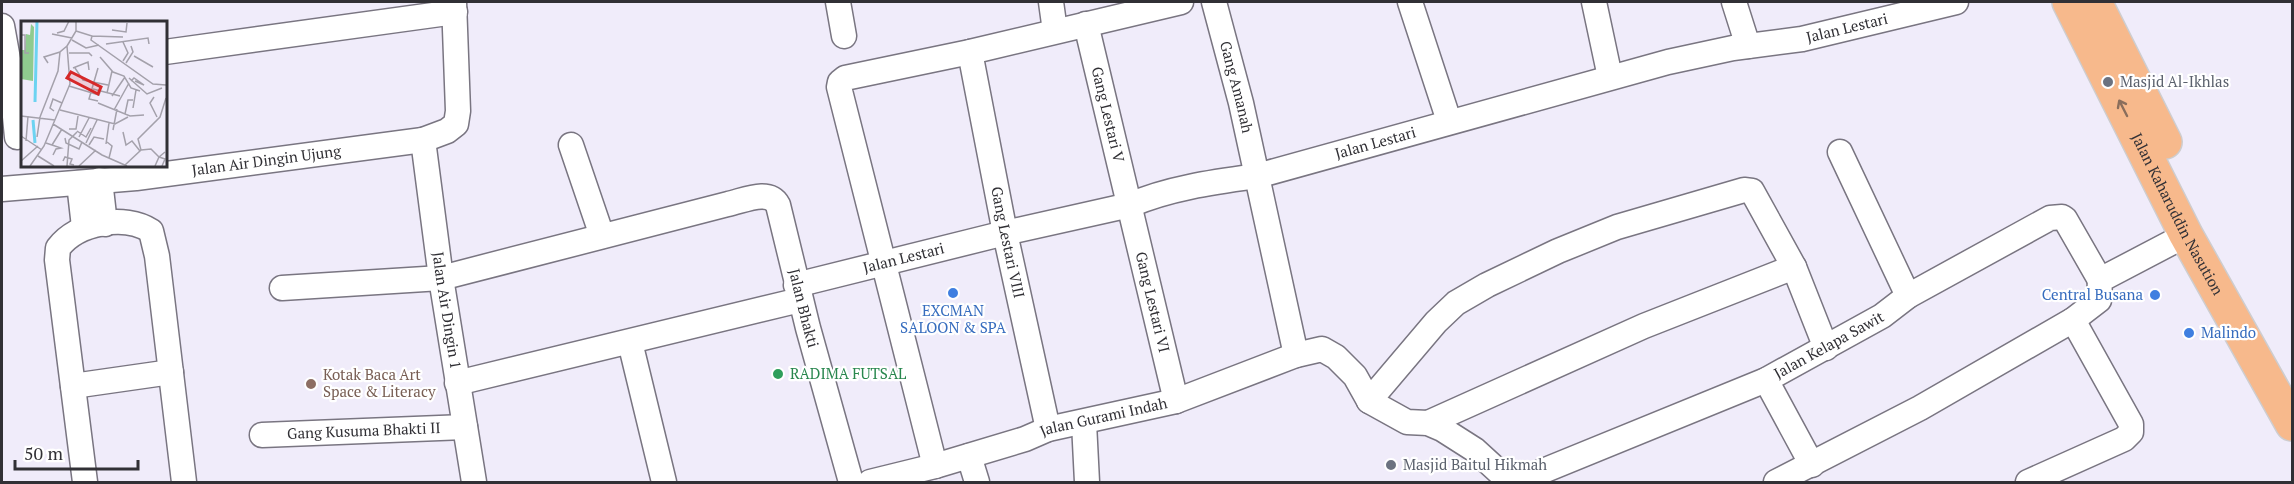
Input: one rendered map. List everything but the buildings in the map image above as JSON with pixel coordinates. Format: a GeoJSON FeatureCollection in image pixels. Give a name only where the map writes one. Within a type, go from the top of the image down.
{"type":"FeatureCollection","features":[{"type":"Feature","properties":{"kind":"highway","name":"Jalan Kaharuddin Nasution"},"geometry":{"type":"LineString","coordinates":[[2070,2],[2186,235],[2264,351],[2292,382]]}},
{"type":"Feature","properties":{"kind":"highway","name":"Jalan Kaharuddin Nasution"},"geometry":{"type":"LineString","coordinates":[[2095,2],[2208,227],[2264,351],[2292,424]]}},
{"type":"Feature","properties":{"kind":"street"},"geometry":{"type":"LineString","coordinates":[[838,2],[844,36]]}},
{"type":"Feature","properties":{"kind":"street"},"geometry":{"type":"LineString","coordinates":[[1051,2],[1055,31]]}},
{"type":"Feature","properties":{"kind":"street"},"geometry":{"type":"LineString","coordinates":[[935,466],[882,263],[839,87],[840,82],[845,78],[970,52],[1181,2]]}},
{"type":"Feature","properties":{"kind":"street","name":"Gang Amanah"},"geometry":{"type":"LineString","coordinates":[[1214,2],[1241,103],[1296,355]]}},
{"type":"Feature","properties":{"kind":"street"},"geometry":{"type":"LineString","coordinates":[[1410,2],[1449,121]]}},
{"type":"Feature","properties":{"kind":"street"},"geometry":{"type":"LineString","coordinates":[[1594,2],[1610,77]]}},
{"type":"Feature","properties":{"kind":"street"},"geometry":{"type":"LineString","coordinates":[[1734,2],[1748,46]]}},
{"type":"Feature","properties":{"kind":"street","name":"Jalan Lestari"},"geometry":{"type":"LineString","coordinates":[[457,383],[630,342],[798,292],[882,263],[1005,232],[1130,205],[1158,195],[1223,180],[1257,176],[1668,62],[1748,46],[1802,39],[1956,2]]}},
{"type":"Feature","properties":{"kind":"street"},"geometry":{"type":"LineString","coordinates":[[166,52],[454,7]]}},
{"type":"Feature","properties":{"kind":"street","name":"Jalan Air Dingin Ujung"},"geometry":{"type":"LineString","coordinates":[[2,189],[89,182],[136,171],[423,140],[452,128],[458,117],[454,7]]}},
{"type":"Feature","properties":{"kind":"street","name":"Gang Lestari V"},"geometry":{"type":"LineString","coordinates":[[1086,24],[1130,205]]}},
{"type":"Feature","properties":{"kind":"street"},"geometry":{"type":"LineString","coordinates":[[2,26],[17,75],[17,137]]}},
{"type":"Feature","properties":{"kind":"street","name":"Gang Lestari VIII"},"geometry":{"type":"LineString","coordinates":[[970,52],[1005,232],[1048,429]]}},
{"type":"Feature","properties":{"kind":"street","name":"Jalan Air Dingin 1"},"geometry":{"type":"LineString","coordinates":[[423,140],[441,278],[474,483]]}},
{"type":"Feature","properties":{"kind":"street"},"geometry":{"type":"LineString","coordinates":[[282,288],[441,278],[602,236],[571,145]]}},
{"type":"Feature","properties":{"kind":"street"},"geometry":{"type":"LineString","coordinates":[[1840,152],[1908,296]]}},
{"type":"Feature","properties":{"kind":"street"},"geometry":{"type":"LineString","coordinates":[[89,182],[95,225]]}},
{"type":"Feature","properties":{"kind":"street"},"geometry":{"type":"LineString","coordinates":[[1510,483],[1476,450],[1428,423],[1407,422],[1369,401],[1436,322],[1456,303],[1487,285],[1548,256],[1617,227],[1748,189],[1752,191],[1794,267],[1826,348]]}},
{"type":"Feature","properties":{"kind":"street","name":"Jalan Bhakti"},"geometry":{"type":"LineString","coordinates":[[602,236],[760,196],[775,199],[798,292],[851,483]]}},
{"type":"Feature","properties":{"kind":"street","name":"Gang Lestari VI"},"geometry":{"type":"LineString","coordinates":[[1130,205],[1176,401]]}},
{"type":"Feature","properties":{"kind":"street","name":"Jalan Kelapa Sawit"},"geometry":{"type":"LineString","coordinates":[[1516,483],[1766,380],[1882,316],[1908,296],[2050,218],[2065,219],[2100,280]]}},
{"type":"Feature","properties":{"kind":"street"},"geometry":{"type":"LineString","coordinates":[[85,483],[57,260],[58,248],[68,237],[95,225],[116,222],[142,225],[152,231],[157,255],[184,483]]}},
{"type":"Feature","properties":{"kind":"street"},"geometry":{"type":"LineString","coordinates":[[1776,483],[1920,408],[2073,320],[2099,300],[2100,280],[2186,235]]}},
{"type":"Feature","properties":{"kind":"street"},"geometry":{"type":"LineString","coordinates":[[1428,423],[1644,326],[1794,267]]}},
{"type":"Feature","properties":{"kind":"street"},"geometry":{"type":"LineString","coordinates":[[2028,483],[2124,439],[2132,429],[2073,320]]}},
{"type":"Feature","properties":{"kind":"street"},"geometry":{"type":"LineString","coordinates":[[630,342],[664,483]]}},
{"type":"Feature","properties":{"kind":"street","name":"Jalan Gurami Indah"},"geometry":{"type":"LineString","coordinates":[[870,483],[969,456],[1048,429],[1084,423],[1176,401],[1296,355],[1322,349],[1336,357],[1355,376],[1369,401]]}},
{"type":"Feature","properties":{"kind":"street"},"geometry":{"type":"LineString","coordinates":[[73,386],[171,372]]}},
{"type":"Feature","properties":{"kind":"street"},"geometry":{"type":"LineString","coordinates":[[1766,380],[1812,465]]}},
{"type":"Feature","properties":{"kind":"street"},"geometry":{"type":"LineString","coordinates":[[1084,423],[1087,483]]}},
{"type":"Feature","properties":{"kind":"street","name":"Gang Kusuma Bhakti II"},"geometry":{"type":"LineString","coordinates":[[262,435],[465,427]]}},
{"type":"Feature","properties":{"kind":"street"},"geometry":{"type":"LineString","coordinates":[[969,456],[977,483]]}},
{"type":"Feature","properties":{"kind":"place","name":"Masjid Al-Ikhlas"},"geometry":{"type":"Point","coordinates":[2108,82]}},
{"type":"Feature","properties":{"kind":"place","name":"EXCMAN SALOON & SPA"},"geometry":{"type":"Point","coordinates":[953,293]}},
{"type":"Feature","properties":{"kind":"place","name":"Central Busana"},"geometry":{"type":"Point","coordinates":[2155,295]}},
{"type":"Feature","properties":{"kind":"place","name":"Malindo"},"geometry":{"type":"Point","coordinates":[2189,333]}},
{"type":"Feature","properties":{"kind":"place","name":"RADIMA FUTSAL"},"geometry":{"type":"Point","coordinates":[778,374]}},
{"type":"Feature","properties":{"kind":"place","name":"Kotak Baca Art Space & Literacy"},"geometry":{"type":"Point","coordinates":[311,384]}},
{"type":"Feature","properties":{"kind":"place","name":"Masjid Baitul Hikmah"},"geometry":{"type":"Point","coordinates":[1391,465]}}]}
